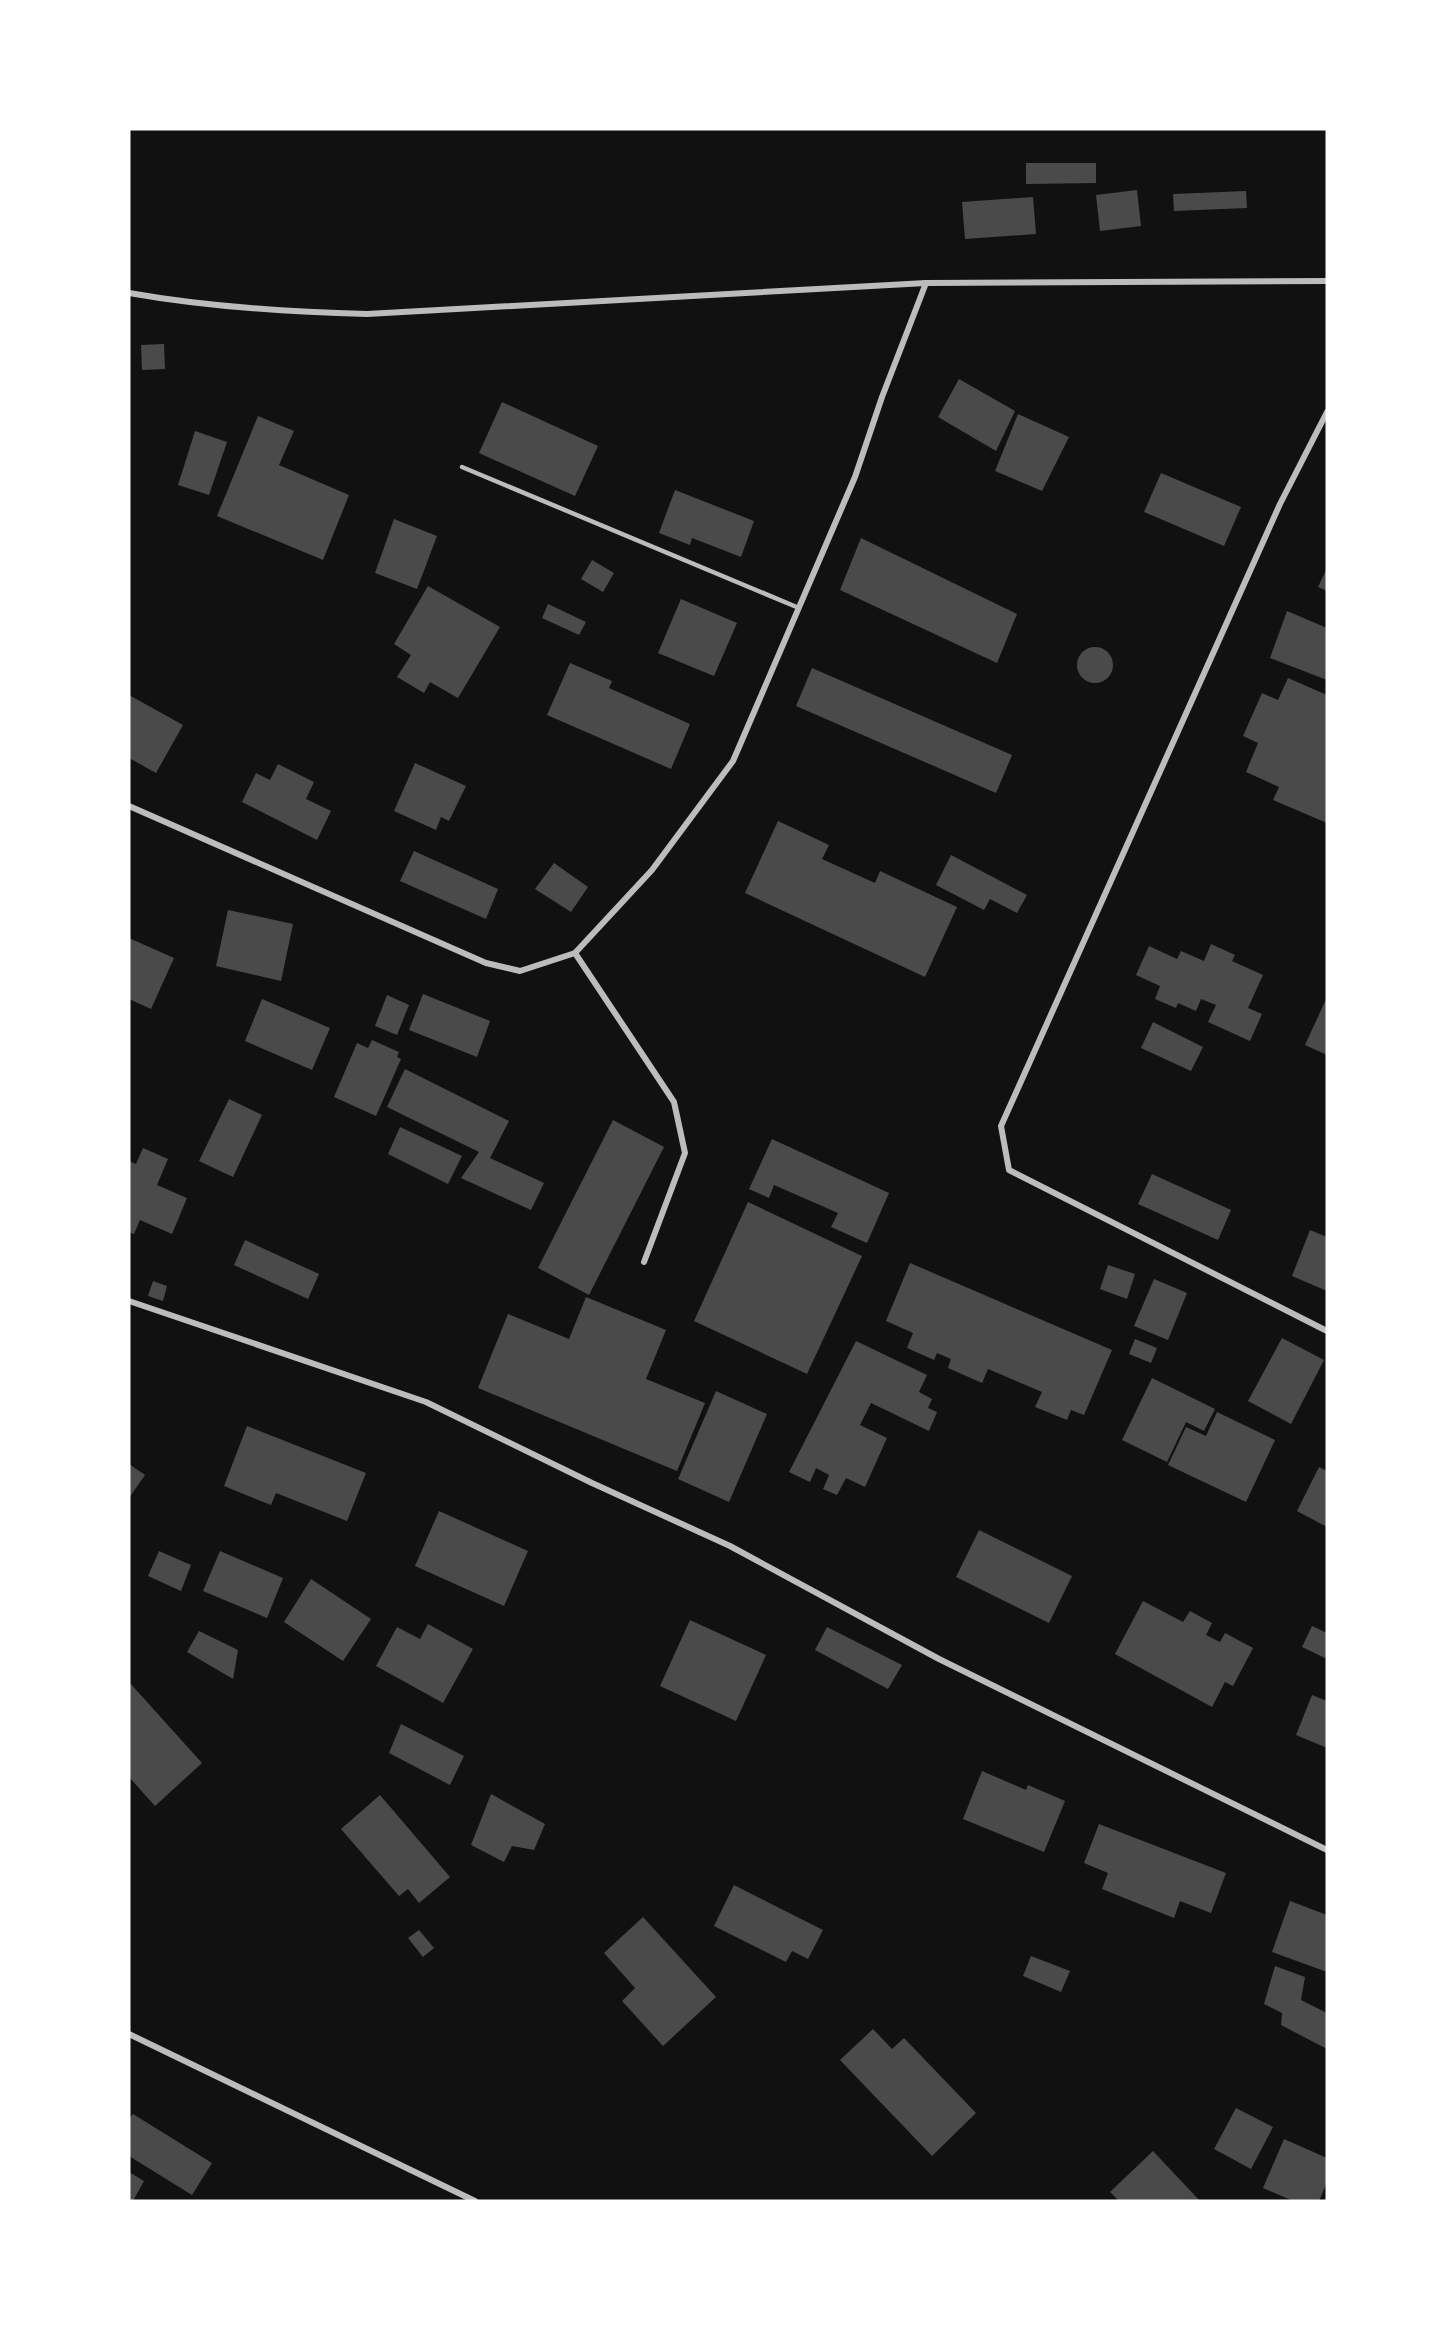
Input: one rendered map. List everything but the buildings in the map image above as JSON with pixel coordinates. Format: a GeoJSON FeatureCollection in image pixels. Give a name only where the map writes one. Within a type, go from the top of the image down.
{"type":"FeatureCollection","features":[{"type":"Feature","properties":{"kind":"street"},"geometry":{"type":"LineString","coordinates":[[129,293],[186,304],[311,313],[367,314],[926,284],[1327,282]]}},
{"type":"Feature","properties":{"kind":"street"},"geometry":{"type":"LineString","coordinates":[[129,806],[486,963],[520,971],[575,953],[652,870],[734,761],[855,477],[882,397],[926,284]]}},
{"type":"Feature","properties":{"kind":"street"},"geometry":{"type":"LineString","coordinates":[[1327,412],[1280,504],[1001,1126],[1009,1170],[1327,1331]]}},
{"type":"Feature","properties":{"kind":"street"},"geometry":{"type":"LineString","coordinates":[[575,953],[674,1102],[685,1153],[644,1262]]}},
{"type":"Feature","properties":{"kind":"street"},"geometry":{"type":"LineString","coordinates":[[129,1301],[426,1402],[592,1483],[730,1546],[939,1659],[1327,1850]]}},
{"type":"Feature","properties":{"kind":"street"},"geometry":{"type":"LineString","coordinates":[[129,2034],[475,2201]]}},
{"type":"Feature","properties":{"kind":"lane"},"geometry":{"type":"LineString","coordinates":[[462,467],[799,608]]}}]}
